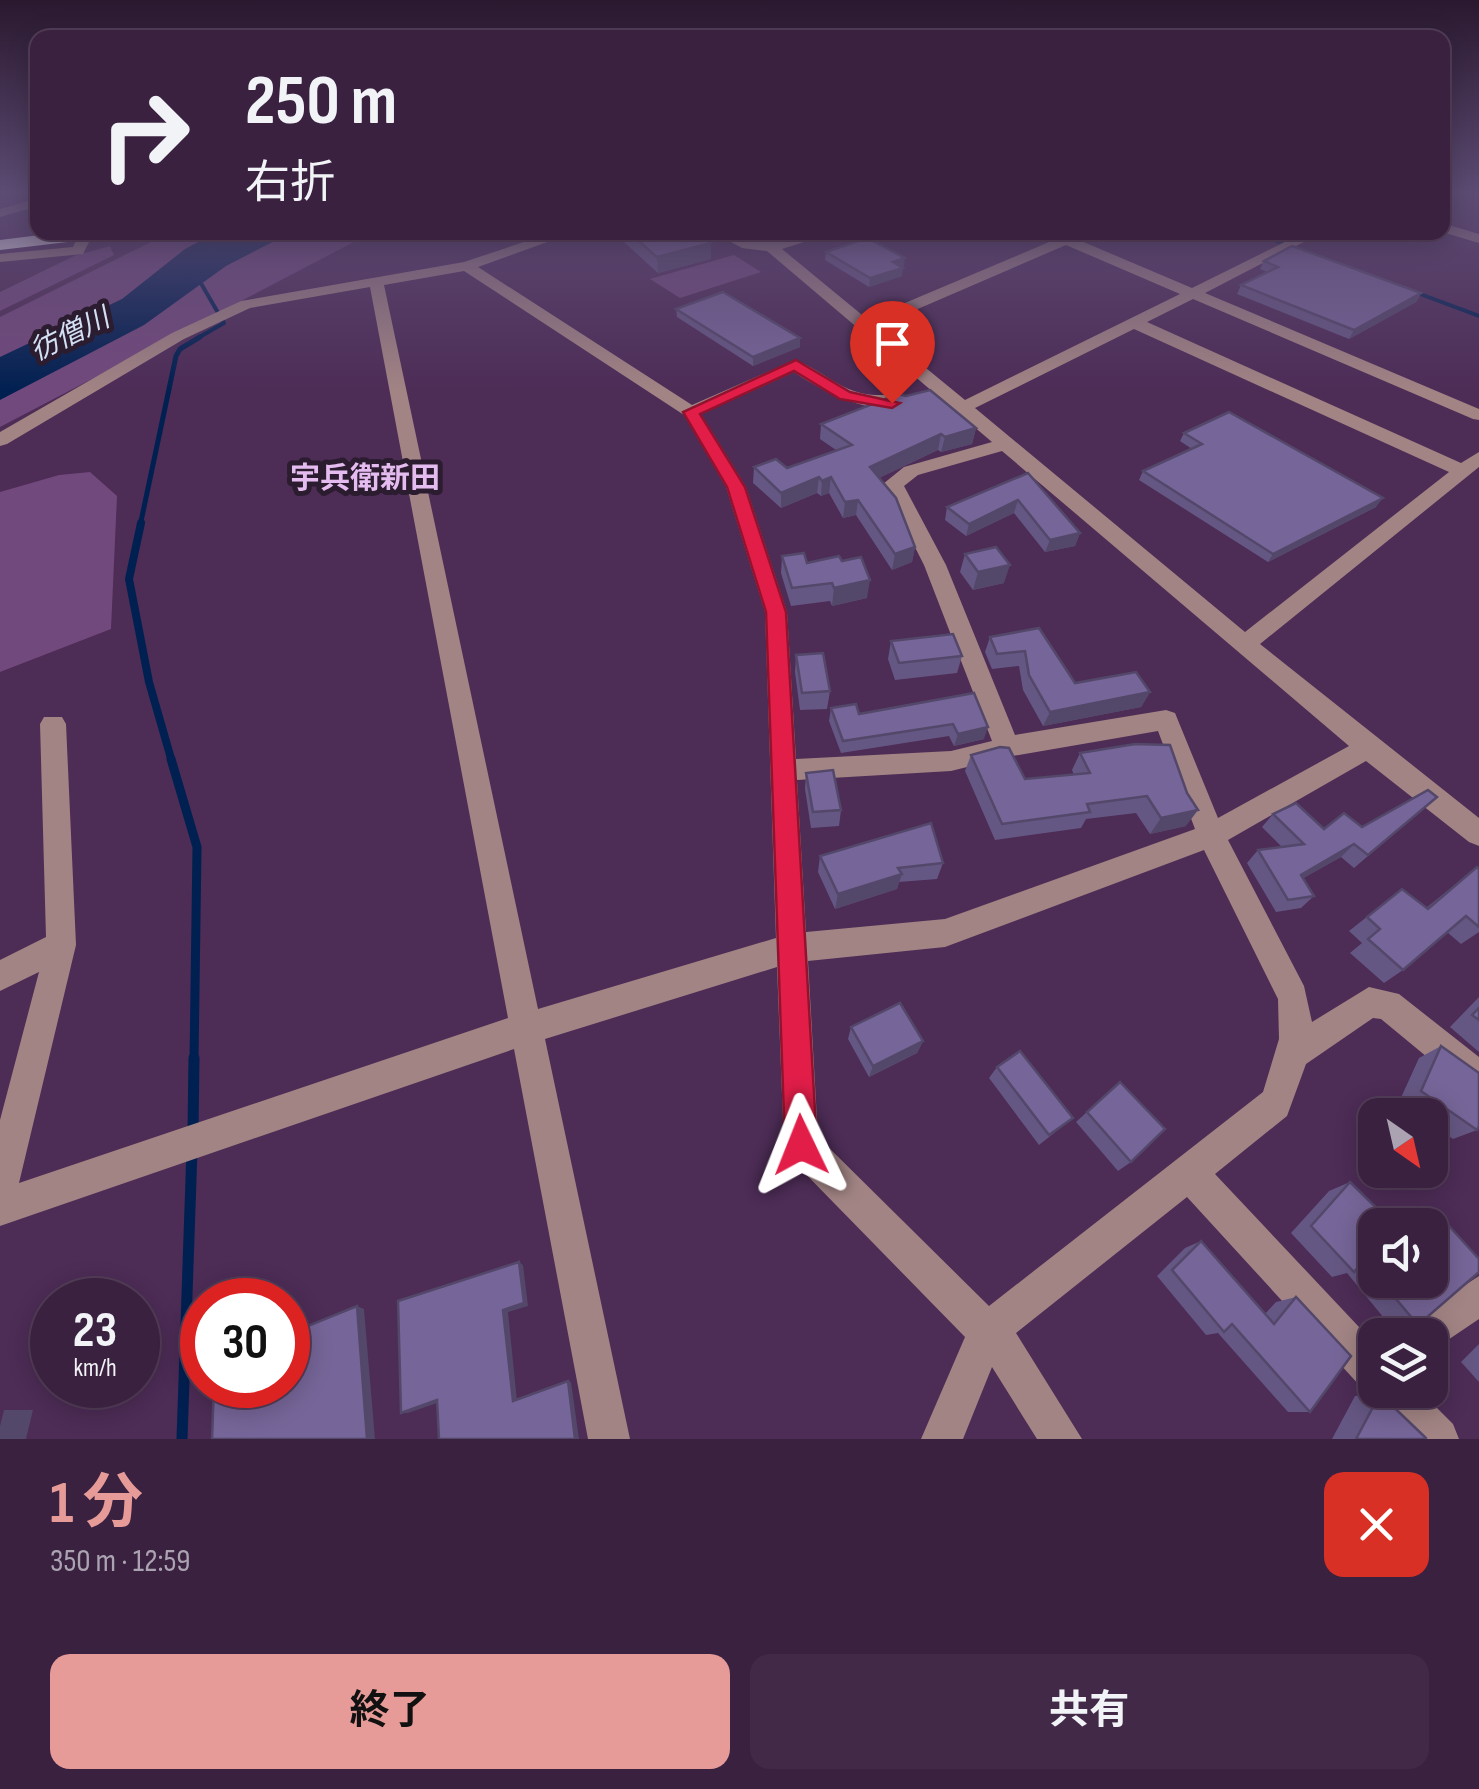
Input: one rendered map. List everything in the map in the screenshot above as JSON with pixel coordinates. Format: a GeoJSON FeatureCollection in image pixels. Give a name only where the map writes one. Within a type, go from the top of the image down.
{"type":"FeatureCollection","features":[{"type":"Feature","properties":{"kind":"street"},"geometry":{"type":"LineString","coordinates":[[0,440],[222,314],[286,294],[466,266],[490,258]]}},
{"type":"Feature","properties":{"kind":"street"},"geometry":{"type":"LineString","coordinates":[[801,258],[866,326],[954,401],[1368,748],[1479,834]]}},
{"type":"Feature","properties":{"kind":"street"},"geometry":{"type":"LineString","coordinates":[[866,326],[1024,258]]}},
{"type":"Feature","properties":{"kind":"street"},"geometry":{"type":"LineString","coordinates":[[1108,258],[1479,414]]}},
{"type":"Feature","properties":{"kind":"street"},"geometry":{"type":"LineString","coordinates":[[691,412],[796,364],[824,386],[866,402],[954,401],[1135,323],[1265,258]]}},
{"type":"Feature","properties":{"kind":"street"},"geometry":{"type":"LineString","coordinates":[[466,266],[691,412],[736,487],[776,612],[801,1145],[1004,1349],[1061,1439]]}},
{"type":"Feature","properties":{"kind":"street"},"geometry":{"type":"LineString","coordinates":[[376,281],[609,1439]]}},
{"type":"Feature","properties":{"kind":"street"},"geometry":{"type":"LineString","coordinates":[[1135,323],[1470,465],[1246,644]]}},
{"type":"Feature","properties":{"kind":"street"},"geometry":{"type":"LineString","coordinates":[[1006,444],[911,471],[892,484],[935,564],[1006,747]]}},
{"type":"Feature","properties":{"kind":"street"},"geometry":{"type":"LineString","coordinates":[[784,770],[950,761],[1006,747],[1166,720],[1212,835],[1293,997],[1299,1026],[1275,1104],[988,1332],[942,1439]]}},
{"type":"Feature","properties":{"kind":"street"},"geometry":{"type":"LineString","coordinates":[[0,1189],[61,945],[53,724]]}},
{"type":"Feature","properties":{"kind":"street"},"geometry":{"type":"LineString","coordinates":[[0,1208],[527,1028],[792,948],[946,933],[1212,835],[1368,748]]}},
{"type":"Feature","properties":{"kind":"street"},"geometry":{"type":"LineString","coordinates":[[0,976],[61,945]]}},
{"type":"Feature","properties":{"kind":"street"},"geometry":{"type":"LineString","coordinates":[[1292,1054],[1369,1002],[1388,1004],[1479,1078]]}},
{"type":"Feature","properties":{"kind":"street"},"geometry":{"type":"LineString","coordinates":[[1189,1173],[1358,1354]]}},
{"type":"Feature","properties":{"kind":"street"},"geometry":{"type":"LineString","coordinates":[[1447,1318],[1479,1295]]}},
{"type":"Feature","properties":{"kind":"street"},"geometry":{"type":"LineString","coordinates":[[1407,1408],[1431,1436]]}},
{"type":"Feature","properties":{"kind":"shaded area"},"geometry":{"type":"Polygon","coordinates":[[[70,258],[108,258],[0,311],[0,292],[70,258]]]}},
{"type":"Feature","properties":{"kind":"shaded area"},"geometry":{"type":"Polygon","coordinates":[[[118,258],[323,258],[0,427],[0,317],[118,258]]]}},
{"type":"Feature","properties":{"kind":"shaded area"},"geometry":{"type":"Polygon","coordinates":[[[723,258],[739,258],[761,272],[680,298],[650,279],[723,258]]]}},
{"type":"Feature","properties":{"kind":"shaded area"},"geometry":{"type":"Polygon","coordinates":[[[90,472],[117,496],[111,629],[0,672],[0,492],[59,475],[90,472]]]}},
{"type":"Feature","properties":{"kind":"water"},"geometry":{"type":"Polygon","coordinates":[[[200,258],[241,258],[144,325],[0,400],[0,362],[200,258]]]}},
{"type":"Feature","properties":{"kind":"building"},"geometry":{"type":"Polygon","coordinates":[[[836,258],[905,258],[893,262],[903,268],[870,278],[836,258]]]}},
{"type":"Feature","properties":{"kind":"building"},"geometry":{"type":"Polygon","coordinates":[[[1325,258],[1421,293],[1354,330],[1241,285],[1278,267],[1264,261],[1325,258]]]}},
{"type":"Feature","properties":{"kind":"building"},"geometry":{"type":"Polygon","coordinates":[[[723,292],[800,338],[753,357],[676,309],[723,292]]]}},
{"type":"Feature","properties":{"kind":"building"},"geometry":{"type":"Polygon","coordinates":[[[930,390],[976,428],[945,437],[941,434],[870,467],[896,498],[915,547],[895,554],[858,500],[845,502],[831,477],[822,481],[819,477],[781,493],[754,467],[776,459],[787,468],[852,445],[821,424],[898,394],[930,390]]]}},
{"type":"Feature","properties":{"kind":"building"},"geometry":{"type":"Polygon","coordinates":[[[1229,412],[1383,498],[1273,554],[1143,471],[1202,444],[1184,433],[1229,412]]]}},
{"type":"Feature","properties":{"kind":"building"},"geometry":{"type":"Polygon","coordinates":[[[1028,473],[1080,533],[1050,540],[1018,500],[969,524],[947,507],[1028,473]]]}},
{"type":"Feature","properties":{"kind":"building"},"geometry":{"type":"Polygon","coordinates":[[[996,547],[1010,565],[978,572],[965,554],[996,547]]]}},
{"type":"Feature","properties":{"kind":"building"},"geometry":{"type":"Polygon","coordinates":[[[804,553],[807,563],[839,556],[842,561],[861,557],[870,580],[834,588],[832,583],[792,588],[782,556],[804,553]]]}},
{"type":"Feature","properties":{"kind":"building"},"geometry":{"type":"Polygon","coordinates":[[[1039,628],[1075,683],[1136,672],[1150,692],[1050,712],[1029,675],[1025,651],[997,654],[990,637],[1039,628]]]}},
{"type":"Feature","properties":{"kind":"building"},"geometry":{"type":"Polygon","coordinates":[[[953,634],[962,656],[899,663],[891,641],[953,634]]]}},
{"type":"Feature","properties":{"kind":"building"},"geometry":{"type":"Polygon","coordinates":[[[823,653],[830,691],[802,693],[796,655],[823,653]]]}},
{"type":"Feature","properties":{"kind":"building"},"geometry":{"type":"Polygon","coordinates":[[[974,693],[988,727],[958,734],[953,724],[843,741],[831,708],[856,704],[859,714],[974,693]]]}},
{"type":"Feature","properties":{"kind":"building"},"geometry":{"type":"Polygon","coordinates":[[[1135,744],[1170,745],[1187,793],[1198,810],[1161,818],[1147,796],[1087,804],[1090,812],[1002,824],[971,755],[1009,748],[1025,779],[1090,773],[1080,753],[1135,744]]]}},
{"type":"Feature","properties":{"kind":"building"},"geometry":{"type":"Polygon","coordinates":[[[833,770],[841,810],[813,812],[806,773],[833,770]]]}},
{"type":"Feature","properties":{"kind":"building"},"geometry":{"type":"Polygon","coordinates":[[[1428,790],[1437,797],[1368,855],[1354,844],[1301,875],[1314,896],[1288,900],[1258,850],[1304,844],[1273,814],[1296,803],[1324,829],[1344,813],[1362,827],[1428,790]]]}},
{"type":"Feature","properties":{"kind":"building"},"geometry":{"type":"Polygon","coordinates":[[[931,823],[943,863],[898,868],[902,874],[838,894],[820,856],[931,823]]]}},
{"type":"Feature","properties":{"kind":"building"},"geometry":{"type":"Polygon","coordinates":[[[1477,867],[1479,927],[1466,916],[1403,970],[1368,939],[1380,929],[1367,917],[1402,889],[1428,909],[1477,867]]]}},
{"type":"Feature","properties":{"kind":"building"},"geometry":{"type":"Polygon","coordinates":[[[900,1003],[923,1041],[873,1066],[851,1027],[900,1003]]]}},
{"type":"Feature","properties":{"kind":"building"},"geometry":{"type":"Polygon","coordinates":[[[1441,1046],[1479,1073],[1477,1130],[1448,1110],[1448,1098],[1431,1098],[1421,1091],[1441,1046]]]}},
{"type":"Feature","properties":{"kind":"building"},"geometry":{"type":"Polygon","coordinates":[[[1020,1051],[1073,1118],[1049,1135],[997,1067],[1020,1051]]]}},
{"type":"Feature","properties":{"kind":"building"},"geometry":{"type":"Polygon","coordinates":[[[1120,1082],[1165,1129],[1131,1162],[1087,1112],[1120,1082]]]}},
{"type":"Feature","properties":{"kind":"building"},"geometry":{"type":"Polygon","coordinates":[[[1350,1182],[1377,1208],[1358,1208],[1358,1267],[1354,1272],[1311,1226],[1350,1182]]]}},
{"type":"Feature","properties":{"kind":"building"},"geometry":{"type":"Polygon","coordinates":[[[1448,1225],[1479,1259],[1479,1272],[1426,1318],[1412,1318],[1395,1298],[1448,1298],[1448,1225]]]}},
{"type":"Feature","properties":{"kind":"building"},"geometry":{"type":"Polygon","coordinates":[[[1201,1241],[1274,1324],[1296,1297],[1351,1356],[1310,1412],[1232,1324],[1224,1332],[1172,1270],[1201,1241]]]}},
{"type":"Feature","properties":{"kind":"building"},"geometry":{"type":"Polygon","coordinates":[[[519,1262],[524,1303],[503,1310],[513,1401],[568,1381],[575,1439],[439,1439],[437,1400],[401,1413],[398,1301],[519,1262]]]}},
{"type":"Feature","properties":{"kind":"building"},"geometry":{"type":"Polygon","coordinates":[[[357,1306],[367,1439],[212,1439],[213,1408],[310,1408],[310,1325],[357,1306]]]}},
{"type":"Feature","properties":{"kind":"building"},"geometry":{"type":"Polygon","coordinates":[[[1373,1408],[1395,1408],[1426,1438],[1426,1439],[1356,1439],[1373,1408]]]}},
{"type":"Feature","properties":{"kind":"waterway","name":"彷僧川"},"geometry":{"type":"LineString","coordinates":[[0,369],[132,305],[191,258]]}},
{"type":"Feature","properties":{"kind":"waterway"},"geometry":{"type":"LineString","coordinates":[[188,261],[224,323],[196,339]]}},
{"type":"Feature","properties":{"kind":"waterway"},"geometry":{"type":"LineString","coordinates":[[1412,291],[1479,316]]}},
{"type":"Feature","properties":{"kind":"waterway"},"geometry":{"type":"LineString","coordinates":[[140,526],[176,356],[180,349],[200,337]]}},
{"type":"Feature","properties":{"kind":"waterway"},"geometry":{"type":"LineString","coordinates":[[141,523],[129,579],[149,682],[172,762]]}},
{"type":"Feature","properties":{"kind":"waterway"},"geometry":{"type":"LineString","coordinates":[[171,759],[197,847],[194,1061]]}},
{"type":"Feature","properties":{"kind":"waterway"},"geometry":{"type":"LineString","coordinates":[[193,1131],[194,1058]]}},
{"type":"Feature","properties":{"kind":"waterway"},"geometry":{"type":"LineString","coordinates":[[182,1439],[192,1150]]}},
{"type":"Feature","properties":{"kind":"district","name":"宇兵衛新田"},"geometry":{"type":"Point","coordinates":[365,479]}},
{"type":"Feature","properties":{"kind":"route"},"geometry":{"type":"LineString","coordinates":[[801,1145],[776,612],[736,487],[691,412],[796,364],[824,386],[846,396],[892,403]]}}]}
